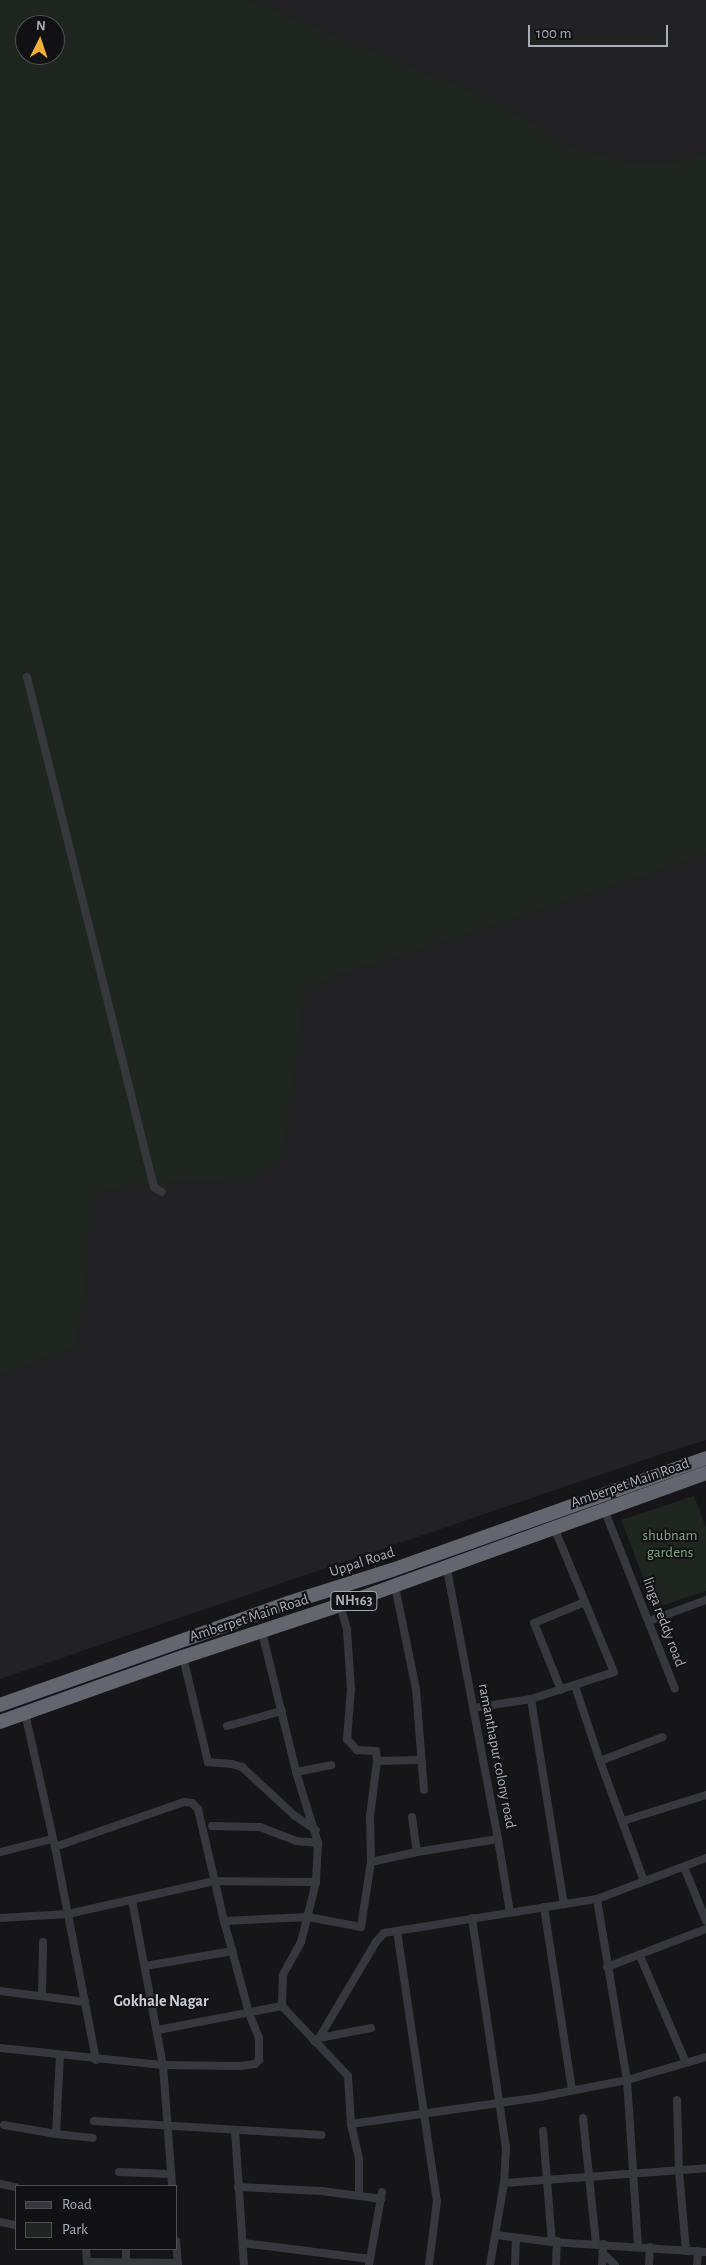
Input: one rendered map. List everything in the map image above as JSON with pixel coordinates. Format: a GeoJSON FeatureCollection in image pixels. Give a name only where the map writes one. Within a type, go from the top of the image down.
{"type":"FeatureCollection","features":[{"type":"Feature","properties":{"kind":"highway","name":"Uppal Road"},"geometry":{"type":"LineString","coordinates":[[0,1705],[288,1603],[442,1552],[706,1458]]}},
{"type":"Feature","properties":{"kind":"highway","name":"Amberpet Main Road"},"geometry":{"type":"LineString","coordinates":[[0,1722],[183,1657],[395,1586],[706,1473]]}},
{"type":"Feature","properties":{"kind":"street"},"geometry":{"type":"LineString","coordinates":[[27,677],[154,1187],[162,1192]]}},
{"type":"Feature","properties":{"kind":"street","name":"linga reddy road"},"geometry":{"type":"LineString","coordinates":[[604,1509],[675,1689]]}},
{"type":"Feature","properties":{"kind":"street"},"geometry":{"type":"LineString","coordinates":[[474,1708],[530,1699],[614,1672],[554,1527]]}},
{"type":"Feature","properties":{"kind":"street","name":"ramanthapur colony road"},"geometry":{"type":"LineString","coordinates":[[371,1862],[417,1852],[498,1839],[447,1567],[442,1552]]}},
{"type":"Feature","properties":{"kind":"street"},"geometry":{"type":"LineString","coordinates":[[395,1586],[416,1689],[424,1790]]}},
{"type":"Feature","properties":{"kind":"street"},"geometry":{"type":"LineString","coordinates":[[649,1621],[706,1600]]}},
{"type":"Feature","properties":{"kind":"street"},"geometry":{"type":"LineString","coordinates":[[561,1690],[534,1623],[585,1602]]}},
{"type":"Feature","properties":{"kind":"street"},"geometry":{"type":"LineString","coordinates":[[224,1921],[308,1917],[361,1926],[371,1862],[370,1816],[377,1761],[376,1751],[357,1750],[347,1739],[351,1689],[347,1630],[340,1605]]}},
{"type":"Feature","properties":{"kind":"street"},"geometry":{"type":"LineString","coordinates":[[262,1632],[296,1772],[316,1830],[318,1842],[316,1882],[301,1942],[283,1975],[282,2006],[348,2076],[351,2124],[359,2159],[359,2196]]}},
{"type":"Feature","properties":{"kind":"street"},"geometry":{"type":"LineString","coordinates":[[183,1657],[208,1762],[236,1765],[245,1769],[275,1798],[316,1830]]}},
{"type":"Feature","properties":{"kind":"street"},"geometry":{"type":"LineString","coordinates":[[575,1686],[644,1881]]}},
{"type":"Feature","properties":{"kind":"street"},"geometry":{"type":"LineString","coordinates":[[530,1699],[564,1904]]}},
{"type":"Feature","properties":{"kind":"street"},"geometry":{"type":"LineString","coordinates":[[227,1726],[282,1712]]}},
{"type":"Feature","properties":{"kind":"street"},"geometry":{"type":"LineString","coordinates":[[25,1713],[68,1914],[96,2060]]}},
{"type":"Feature","properties":{"kind":"street"},"geometry":{"type":"LineString","coordinates":[[600,1761],[663,1737]]}},
{"type":"Feature","properties":{"kind":"street"},"geometry":{"type":"LineString","coordinates":[[377,1761],[421,1760]]}},
{"type":"Feature","properties":{"kind":"street"},"geometry":{"type":"LineString","coordinates":[[296,1772],[331,1765]]}},
{"type":"Feature","properties":{"kind":"street"},"geometry":{"type":"LineString","coordinates":[[623,1821],[706,1795]]}},
{"type":"Feature","properties":{"kind":"street"},"geometry":{"type":"LineString","coordinates":[[0,1852],[53,1843],[184,1802],[192,1803],[198,1809],[224,1921],[261,2050],[259,2060],[255,2064],[239,2066],[163,2065],[96,2060],[0,2048]]}},
{"type":"Feature","properties":{"kind":"street"},"geometry":{"type":"LineString","coordinates":[[412,1817],[417,1852]]}},
{"type":"Feature","properties":{"kind":"street"},"geometry":{"type":"LineString","coordinates":[[212,1826],[260,1826],[296,1841],[318,1842]]}},
{"type":"Feature","properties":{"kind":"street"},"geometry":{"type":"LineString","coordinates":[[498,1839],[510,1912]]}},
{"type":"Feature","properties":{"kind":"street"},"geometry":{"type":"LineString","coordinates":[[316,2040],[376,1942],[384,1934],[472,1918],[597,1899],[706,1858]]}},
{"type":"Feature","properties":{"kind":"street"},"geometry":{"type":"LineString","coordinates":[[684,1867],[706,1921]]}},
{"type":"Feature","properties":{"kind":"street"},"geometry":{"type":"LineString","coordinates":[[0,1918],[68,1914],[214,1881],[316,1882]]}},
{"type":"Feature","properties":{"kind":"street"},"geometry":{"type":"LineString","coordinates":[[597,1899],[627,2080],[638,2246]]}},
{"type":"Feature","properties":{"kind":"street"},"geometry":{"type":"LineString","coordinates":[[132,1900],[158,2030],[163,2065],[172,2185]]}},
{"type":"Feature","properties":{"kind":"street"},"geometry":{"type":"LineString","coordinates":[[544,1907],[572,2089]]}},
{"type":"Feature","properties":{"kind":"street"},"geometry":{"type":"LineString","coordinates":[[472,1918],[506,2147],[504,2182],[490,2265]]}},
{"type":"Feature","properties":{"kind":"street"},"geometry":{"type":"LineString","coordinates":[[607,1967],[640,1956],[706,1929]]}},
{"type":"Feature","properties":{"kind":"street"},"geometry":{"type":"LineString","coordinates":[[397,1931],[437,2201],[429,2265]]}},
{"type":"Feature","properties":{"kind":"street"},"geometry":{"type":"LineString","coordinates":[[42,1996],[43,1942]]}},
{"type":"Feature","properties":{"kind":"street"},"geometry":{"type":"LineString","coordinates":[[145,1966],[233,1951]]}},
{"type":"Feature","properties":{"kind":"street"},"geometry":{"type":"LineString","coordinates":[[640,1956],[686,2063]]}},
{"type":"Feature","properties":{"kind":"street"},"geometry":{"type":"LineString","coordinates":[[0,1991],[85,2002]]}},
{"type":"Feature","properties":{"kind":"street"},"geometry":{"type":"LineString","coordinates":[[158,2030],[282,2006]]}},
{"type":"Feature","properties":{"kind":"street"},"geometry":{"type":"LineString","coordinates":[[316,2040],[371,2028]]}},
{"type":"Feature","properties":{"kind":"street"},"geometry":{"type":"LineString","coordinates":[[56,2134],[60,2055]]}},
{"type":"Feature","properties":{"kind":"street"},"geometry":{"type":"LineString","coordinates":[[351,2124],[424,2112],[500,2104],[627,2080],[706,2057]]}},
{"type":"Feature","properties":{"kind":"street"},"geometry":{"type":"LineString","coordinates":[[677,2100],[679,2171],[686,2251]]}},
{"type":"Feature","properties":{"kind":"street"},"geometry":{"type":"LineString","coordinates":[[583,2118],[588,2176],[603,2253],[602,2265]]}},
{"type":"Feature","properties":{"kind":"street"},"geometry":{"type":"LineString","coordinates":[[94,2121],[322,2135]]}},
{"type":"Feature","properties":{"kind":"street"},"geometry":{"type":"LineString","coordinates":[[4,2125],[93,2138]]}},
{"type":"Feature","properties":{"kind":"street"},"geometry":{"type":"LineString","coordinates":[[235,2130],[244,2265]]}},
{"type":"Feature","properties":{"kind":"street"},"geometry":{"type":"LineString","coordinates":[[542,2131],[545,2181],[556,2265]]}},
{"type":"Feature","properties":{"kind":"street"},"geometry":{"type":"LineString","coordinates":[[504,2182],[545,2181],[588,2176],[706,2168]]}},
{"type":"Feature","properties":{"kind":"street"},"geometry":{"type":"LineString","coordinates":[[119,2172],[171,2174]]}},
{"type":"Feature","properties":{"kind":"street"},"geometry":{"type":"LineString","coordinates":[[0,2184],[15,2187]]}},
{"type":"Feature","properties":{"kind":"street"},"geometry":{"type":"LineString","coordinates":[[238,2187],[322,2190],[359,2196],[381,2196],[370,2262],[243,2243]]}},
{"type":"Feature","properties":{"kind":"street"},"geometry":{"type":"LineString","coordinates":[[0,2222],[15,2225]]}},
{"type":"Feature","properties":{"kind":"street"},"geometry":{"type":"LineString","coordinates":[[496,2235],[554,2242],[638,2246],[702,2252],[697,2265]]}},
{"type":"Feature","properties":{"kind":"street"},"geometry":{"type":"LineString","coordinates":[[515,2265],[516,2238]]}},
{"type":"Feature","properties":{"kind":"street"},"geometry":{"type":"LineString","coordinates":[[649,2265],[650,2247]]}},
{"type":"Feature","properties":{"kind":"street"},"geometry":{"type":"LineString","coordinates":[[86,2250],[87,2262],[178,2264],[177,2250]]}},
{"type":"Feature","properties":{"kind":"street"},"geometry":{"type":"LineString","coordinates":[[126,2250],[126,2263]]}},
{"type":"Feature","properties":{"kind":"street"},"geometry":{"type":"LineString","coordinates":[[603,2253],[614,2265]]}},
{"type":"Feature","properties":{"kind":"shaded area"},"geometry":{"type":"Polygon","coordinates":[[[0,0],[706,0],[706,1440],[0,1679],[0,0]]]}},
{"type":"Feature","properties":{"kind":"green space"},"geometry":{"type":"Polygon","coordinates":[[[0,0],[248,0],[492,101],[575,149],[634,165],[671,163],[706,155],[706,852],[648,874],[337,975],[320,983],[308,993],[302,1008],[285,1139],[280,1156],[267,1168],[248,1177],[123,1186],[104,1189],[92,1198],[89,1209],[86,1285],[74,1347],[0,1374],[0,0]]]}},
{"type":"Feature","properties":{"kind":"green space","name":"shubnam gardens"},"geometry":{"type":"Polygon","coordinates":[[[694,1496],[706,1528],[706,1591],[655,1608],[621,1520],[694,1496]]]}},
{"type":"Feature","properties":{"kind":"district","name":"Gokhale Nagar"},"geometry":{"type":"Point","coordinates":[161,2001]}}]}
